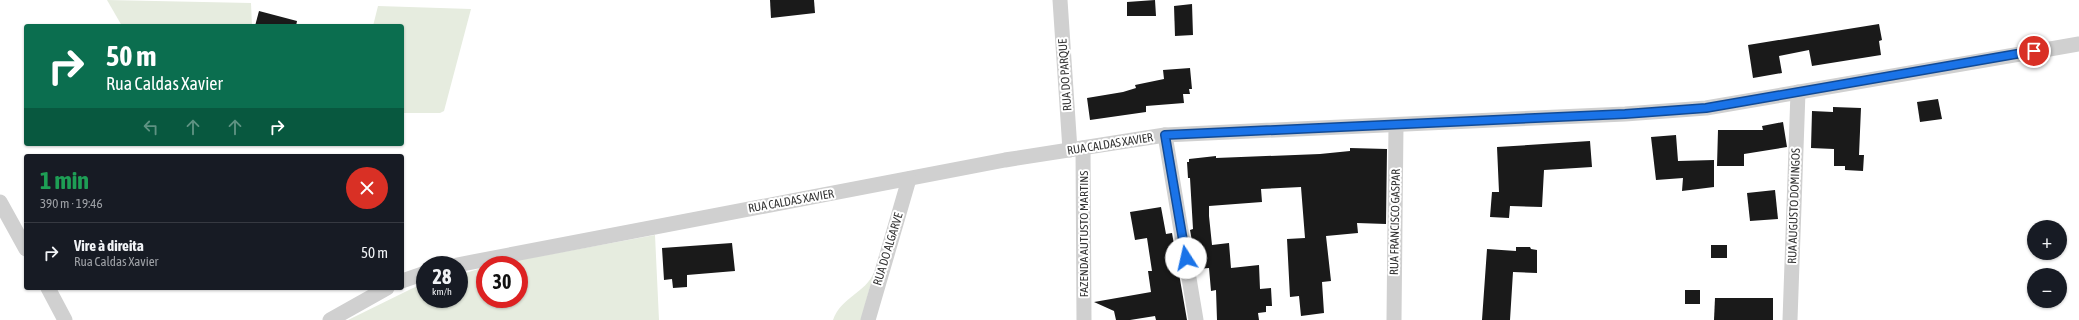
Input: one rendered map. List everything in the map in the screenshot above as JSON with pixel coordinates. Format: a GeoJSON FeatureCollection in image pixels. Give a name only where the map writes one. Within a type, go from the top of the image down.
{"type":"FeatureCollection","features":[{"type":"Feature","properties":{"kind":"street","name":"RUA DO PARQUE"},"geometry":{"type":"LineString","coordinates":[[1060,0],[1076,149]]}},
{"type":"Feature","properties":{"kind":"street","name":"RUA CALDAS XAVIER"},"geometry":{"type":"LineString","coordinates":[[468,263],[909,179],[1076,149],[1165,135],[1625,114],[1691,109],[2079,44]]}},
{"type":"Feature","properties":{"kind":"street","name":"RUA AUGUSTO DOMINGOS"},"geometry":{"type":"LineString","coordinates":[[1790,320],[1798,92]]}},
{"type":"Feature","properties":{"kind":"street","name":"RUA FRANCISCO GASPAR"},"geometry":{"type":"LineString","coordinates":[[1394,320],[1396,125]]}},
{"type":"Feature","properties":{"kind":"street"},"geometry":{"type":"LineString","coordinates":[[1165,135],[1196,320]]}},
{"type":"Feature","properties":{"kind":"street","name":"FAZENDA AUTUSTO MARTINS"},"geometry":{"type":"LineString","coordinates":[[1076,149],[1084,320]]}},
{"type":"Feature","properties":{"kind":"street","name":"RUA DO ALGARVE"},"geometry":{"type":"LineString","coordinates":[[868,320],[909,179]]}},
{"type":"Feature","properties":{"kind":"street"},"geometry":{"type":"LineString","coordinates":[[0,202],[24,245]]}},
{"type":"Feature","properties":{"kind":"street"},"geometry":{"type":"LineString","coordinates":[[404,281],[416,277]]}},
{"type":"Feature","properties":{"kind":"street"},"geometry":{"type":"LineString","coordinates":[[49,290],[65,320]]}},
{"type":"Feature","properties":{"kind":"street"},"geometry":{"type":"LineString","coordinates":[[330,320],[383,290]]}},
{"type":"Feature","properties":{"kind":"shaded area"},"geometry":{"type":"Polygon","coordinates":[[[107,0],[251,3],[252,24],[121,24],[107,0]]]}},
{"type":"Feature","properties":{"kind":"shaded area"},"geometry":{"type":"Polygon","coordinates":[[[378,6],[471,9],[444,111],[440,113],[404,113],[404,24],[374,24],[378,6]]]}},
{"type":"Feature","properties":{"kind":"shaded area"},"geometry":{"type":"Polygon","coordinates":[[[655,235],[659,320],[348,320],[416,287],[416,308],[468,308],[468,272],[476,270],[476,308],[528,308],[528,258],[655,235]]]}},
{"type":"Feature","properties":{"kind":"shaded area"},"geometry":{"type":"Polygon","coordinates":[[[874,272],[861,320],[833,320],[837,312],[847,300],[865,285],[874,272]]]}},
{"type":"Feature","properties":{"kind":"building"},"geometry":{"type":"Polygon","coordinates":[[[770,0],[814,0],[815,13],[771,18],[770,0]]]}},
{"type":"Feature","properties":{"kind":"building"},"geometry":{"type":"Polygon","coordinates":[[[1155,0],[1156,16],[1127,16],[1127,2],[1155,0]]]}},
{"type":"Feature","properties":{"kind":"building"},"geometry":{"type":"Polygon","coordinates":[[[1192,4],[1193,35],[1175,36],[1174,6],[1192,4]]]}},
{"type":"Feature","properties":{"kind":"building"},"geometry":{"type":"Polygon","coordinates":[[[259,11],[297,21],[296,24],[256,24],[259,11]]]}},
{"type":"Feature","properties":{"kind":"building"},"geometry":{"type":"Polygon","coordinates":[[[1879,24],[1882,40],[1879,41],[1881,55],[1812,66],[1809,50],[1779,56],[1782,73],[1753,78],[1748,45],[1879,24]]]}},
{"type":"Feature","properties":{"kind":"building"},"geometry":{"type":"Polygon","coordinates":[[[1190,68],[1192,89],[1189,89],[1190,94],[1183,94],[1184,103],[1146,106],[1146,112],[1090,120],[1087,98],[1123,92],[1136,88],[1135,85],[1164,79],[1163,70],[1190,68]]]}},
{"type":"Feature","properties":{"kind":"building"},"geometry":{"type":"Polygon","coordinates":[[[1938,99],[1942,119],[1920,122],[1917,102],[1938,99]]]}},
{"type":"Feature","properties":{"kind":"building"},"geometry":{"type":"Polygon","coordinates":[[[1833,107],[1861,108],[1859,155],[1864,155],[1863,171],[1845,170],[1845,166],[1834,166],[1834,149],[1811,148],[1812,111],[1833,112],[1833,107]]]}},
{"type":"Feature","properties":{"kind":"building"},"geometry":{"type":"Polygon","coordinates":[[[1783,122],[1787,147],[1744,154],[1744,166],[1717,166],[1718,130],[1763,130],[1762,126],[1783,122]]]}},
{"type":"Feature","properties":{"kind":"building"},"geometry":{"type":"Polygon","coordinates":[[[1676,135],[1678,161],[1714,160],[1714,187],[1682,191],[1683,178],[1656,180],[1651,137],[1676,135]]]}},
{"type":"Feature","properties":{"kind":"building"},"geometry":{"type":"Polygon","coordinates":[[[1590,141],[1592,167],[1544,170],[1542,207],[1510,206],[1509,218],[1490,217],[1492,192],[1499,192],[1497,147],[1590,141]]]}},
{"type":"Feature","properties":{"kind":"building"},"geometry":{"type":"Polygon","coordinates":[[[1350,148],[1387,149],[1386,224],[1357,223],[1358,233],[1326,236],[1331,281],[1322,282],[1324,313],[1301,316],[1299,296],[1290,297],[1287,239],[1305,238],[1301,187],[1261,189],[1262,202],[1209,206],[1209,216],[1212,245],[1229,243],[1231,268],[1259,265],[1260,289],[1271,288],[1272,306],[1266,306],[1266,312],[1258,313],[1259,320],[1217,320],[1216,290],[1211,291],[1209,268],[1197,269],[1190,230],[1193,229],[1190,178],[1188,178],[1187,162],[1189,162],[1189,159],[1216,156],[1216,158],[1320,154],[1350,151],[1350,148]]]}},
{"type":"Feature","properties":{"kind":"building"},"geometry":{"type":"Polygon","coordinates":[[[1775,190],[1778,219],[1750,221],[1747,193],[1775,190]]]}},
{"type":"Feature","properties":{"kind":"building"},"geometry":{"type":"Polygon","coordinates":[[[1161,207],[1166,234],[1172,233],[1187,320],[1156,320],[1155,316],[1130,320],[1116,320],[1114,311],[1094,302],[1151,292],[1148,271],[1152,271],[1147,238],[1135,240],[1130,212],[1161,207]]]}},
{"type":"Feature","properties":{"kind":"building"},"geometry":{"type":"Polygon","coordinates":[[[732,243],[735,271],[687,275],[687,287],[673,288],[672,279],[664,280],[662,248],[732,243]]]}},
{"type":"Feature","properties":{"kind":"building"},"geometry":{"type":"Polygon","coordinates":[[[1711,245],[1727,245],[1727,258],[1711,258],[1711,245]]]}},
{"type":"Feature","properties":{"kind":"building"},"geometry":{"type":"Polygon","coordinates":[[[1516,247],[1530,247],[1531,249],[1537,250],[1537,273],[1513,272],[1510,320],[1482,320],[1487,249],[1516,251],[1516,247]]]}},
{"type":"Feature","properties":{"kind":"building"},"geometry":{"type":"Polygon","coordinates":[[[1685,290],[1700,290],[1700,304],[1685,304],[1685,290]]]}},
{"type":"Feature","properties":{"kind":"building"},"geometry":{"type":"Polygon","coordinates":[[[1715,298],[1773,298],[1773,320],[1714,320],[1715,298]]]}},
{"type":"Feature","properties":{"kind":"route"},"geometry":{"type":"LineString","coordinates":[[1186,258],[1165,135],[1625,114],[1706,108],[2034,51]]}}]}
